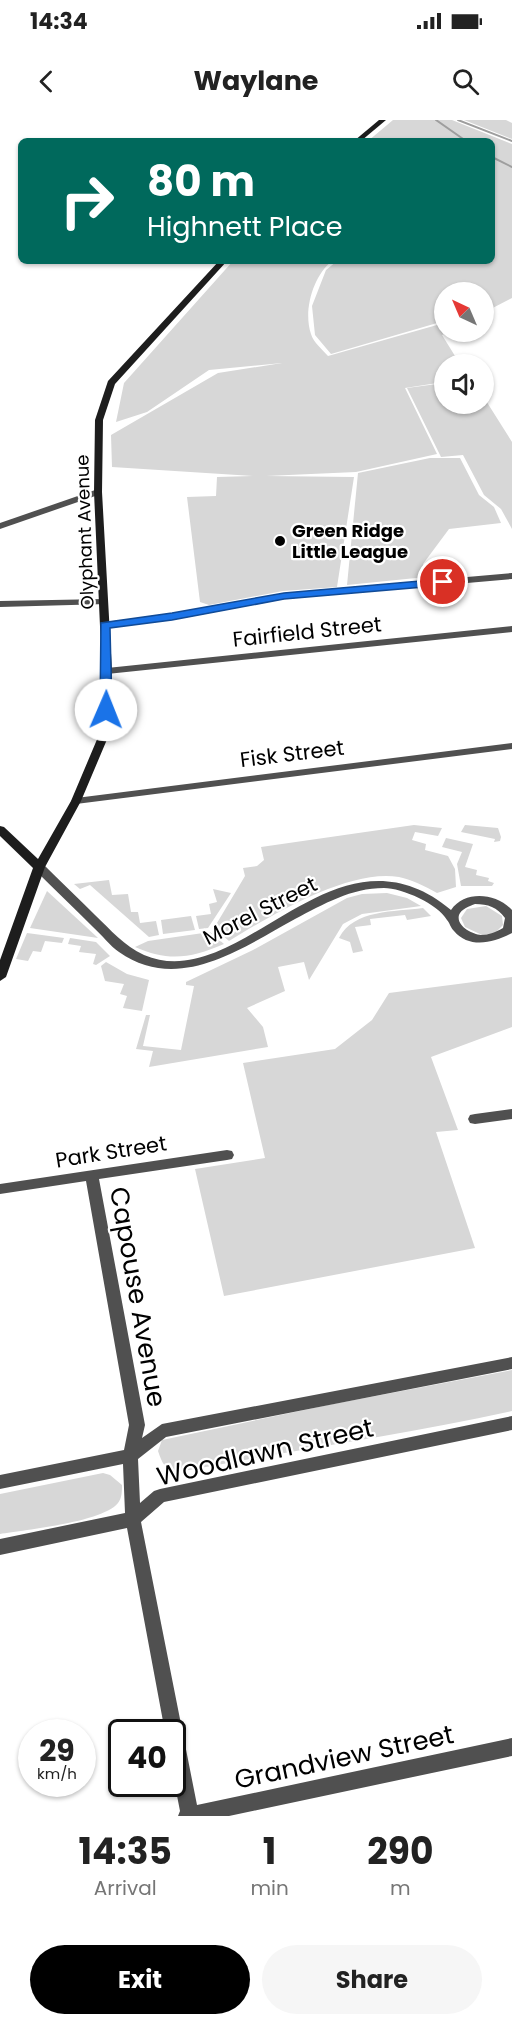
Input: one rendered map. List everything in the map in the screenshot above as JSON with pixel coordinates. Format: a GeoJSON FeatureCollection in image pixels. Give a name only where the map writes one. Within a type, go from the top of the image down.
{"type":"FeatureCollection","features":[{"type":"Feature","properties":{"kind":"street"},"geometry":{"type":"LineString","coordinates":[[361,138],[383,120]]}},
{"type":"Feature","properties":{"kind":"street","name":"Olyphant Avenue"},"geometry":{"type":"LineString","coordinates":[[0,977],[39,867],[76,801],[105,730],[106,671],[99,492],[99,420],[111,383],[220,264]]}},
{"type":"Feature","properties":{"kind":"street"},"geometry":{"type":"LineString","coordinates":[[0,526],[99,492]]}},
{"type":"Feature","properties":{"kind":"street"},"geometry":{"type":"LineString","coordinates":[[105,625],[172,617],[284,596],[512,576]]}},
{"type":"Feature","properties":{"kind":"street"},"geometry":{"type":"LineString","coordinates":[[0,604],[104,602]]}},
{"type":"Feature","properties":{"kind":"street","name":"Fairfield Street"},"geometry":{"type":"LineString","coordinates":[[106,671],[512,629]]}},
{"type":"Feature","properties":{"kind":"street","name":"Fisk Street"},"geometry":{"type":"LineString","coordinates":[[76,801],[512,746]]}},
{"type":"Feature","properties":{"kind":"street"},"geometry":{"type":"LineString","coordinates":[[0,830],[39,867]]}},
{"type":"Feature","properties":{"kind":"street","name":"Morel Street"},"geometry":{"type":"LineString","coordinates":[[39,867],[123,950],[151,963],[181,965],[213,959],[338,892],[381,884],[408,887],[432,899],[453,918],[455,927],[468,937],[487,940],[507,935],[511,918],[502,906],[493,902],[473,900],[458,907],[453,918]]}},
{"type":"Feature","properties":{"kind":"street"},"geometry":{"type":"LineString","coordinates":[[475,1119],[512,1114]]}},
{"type":"Feature","properties":{"kind":"street","name":"Park Street"},"geometry":{"type":"LineString","coordinates":[[0,1189],[227,1155]]}},
{"type":"Feature","properties":{"kind":"street","name":"Capouse Avenue"},"geometry":{"type":"LineString","coordinates":[[92,1177],[137,1425],[130,1456],[133,1519],[189,1816]]}},
{"type":"Feature","properties":{"kind":"street","name":"Woodlawn Street"},"geometry":{"type":"LineString","coordinates":[[0,1482],[130,1456],[162,1431],[512,1364]]}},
{"type":"Feature","properties":{"kind":"street","name":"Woodlawn Street"},"geometry":{"type":"LineString","coordinates":[[0,1547],[133,1519],[160,1496],[512,1423]]}},
{"type":"Feature","properties":{"kind":"street","name":"Grandview Street"},"geometry":{"type":"LineString","coordinates":[[189,1816],[512,1747]]}},
{"type":"Feature","properties":{"kind":"shaded area"},"geometry":{"type":"Polygon","coordinates":[[[393,120],[452,120],[512,144],[512,298],[494,307],[494,282],[434,282],[434,324],[331,354],[315,335],[312,306],[326,270],[333,264],[495,264],[495,138],[372,138],[393,120]]]}},
{"type":"Feature","properties":{"kind":"shaded area"},"geometry":{"type":"Polygon","coordinates":[[[464,120],[506,120],[512,123],[512,139],[464,120]]]}},
{"type":"Feature","properties":{"kind":"shaded area"},"geometry":{"type":"Polygon","coordinates":[[[230,264],[329,264],[311,294],[308,315],[312,337],[328,356],[434,326],[434,342],[446,342],[454,354],[434,354],[434,384],[405,388],[437,454],[356,472],[266,476],[354,477],[337,587],[283,591],[209,605],[200,602],[187,497],[216,496],[217,477],[253,476],[112,467],[111,435],[218,373],[282,363],[209,370],[147,412],[116,422],[124,383],[230,264]]]}},
{"type":"Feature","properties":{"kind":"shaded area"},"geometry":{"type":"Polygon","coordinates":[[[434,384],[434,414],[494,413],[512,442],[512,529],[501,509],[484,495],[463,455],[441,457],[407,388],[434,384]]]}},
{"type":"Feature","properties":{"kind":"shaded area"},"geometry":{"type":"Polygon","coordinates":[[[430,458],[460,458],[479,495],[494,507],[501,523],[449,529],[423,564],[426,577],[347,585],[358,473],[430,458]]]}},
{"type":"Feature","properties":{"kind":"shaded area"},"geometry":{"type":"Polygon","coordinates":[[[414,825],[442,828],[438,836],[415,832],[412,840],[426,844],[425,850],[448,856],[455,869],[456,887],[437,893],[399,877],[379,876],[357,880],[311,896],[229,941],[214,928],[245,876],[243,868],[257,866],[264,860],[261,847],[414,825]]]}},
{"type":"Feature","properties":{"kind":"shaded area"},"geometry":{"type":"Polygon","coordinates":[[[465,825],[498,828],[500,841],[494,842],[495,839],[461,832],[465,825]]]}},
{"type":"Feature","properties":{"kind":"shaded area"},"geometry":{"type":"Polygon","coordinates":[[[446,838],[473,844],[465,867],[477,870],[476,875],[489,878],[488,881],[494,883],[492,886],[461,886],[457,864],[462,852],[442,847],[446,838]]]}},
{"type":"Feature","properties":{"kind":"shaded area"},"geometry":{"type":"Polygon","coordinates":[[[109,880],[112,895],[128,894],[131,912],[138,912],[140,923],[156,921],[159,935],[149,937],[90,885],[80,889],[74,884],[109,880]]]}},
{"type":"Feature","properties":{"kind":"shaded area"},"geometry":{"type":"Polygon","coordinates":[[[213,889],[231,893],[208,928],[199,929],[196,916],[211,914],[209,904],[217,902],[213,889]]]}},
{"type":"Feature","properties":{"kind":"shaded area"},"geometry":{"type":"Polygon","coordinates":[[[47,891],[98,938],[30,928],[47,891]]]}},
{"type":"Feature","properties":{"kind":"shaded area"},"geometry":{"type":"Polygon","coordinates":[[[387,893],[407,898],[421,906],[362,914],[343,924],[309,980],[304,962],[278,967],[285,991],[247,1008],[263,1027],[268,1047],[149,1067],[153,1051],[136,1049],[146,1015],[150,1015],[143,1046],[181,1050],[194,986],[186,985],[186,982],[253,950],[347,898],[362,894],[387,893]]]}},
{"type":"Feature","properties":{"kind":"shaded area"},"geometry":{"type":"Polygon","coordinates":[[[486,906],[502,916],[503,925],[495,933],[482,935],[465,927],[461,918],[467,909],[486,906]]]}},
{"type":"Feature","properties":{"kind":"shaded area"},"geometry":{"type":"Polygon","coordinates":[[[423,908],[431,916],[407,920],[405,915],[370,919],[371,925],[355,927],[363,951],[353,953],[350,942],[339,938],[346,929],[365,917],[423,908]]]}},
{"type":"Feature","properties":{"kind":"shaded area"},"geometry":{"type":"Polygon","coordinates":[[[191,916],[195,930],[163,934],[161,920],[191,916]]]}},
{"type":"Feature","properties":{"kind":"shaded area"},"geometry":{"type":"Polygon","coordinates":[[[210,932],[224,944],[190,955],[159,955],[135,947],[148,941],[210,932]]]}},
{"type":"Feature","properties":{"kind":"shaded area"},"geometry":{"type":"Polygon","coordinates":[[[27,933],[64,938],[62,943],[45,941],[41,952],[33,951],[28,961],[16,959],[27,933]]]}},
{"type":"Feature","properties":{"kind":"shaded area"},"geometry":{"type":"Polygon","coordinates":[[[70,938],[96,942],[110,956],[96,965],[93,964],[96,954],[79,952],[81,946],[68,944],[70,938]]]}},
{"type":"Feature","properties":{"kind":"shaded area"},"geometry":{"type":"Polygon","coordinates":[[[106,962],[127,974],[149,980],[142,1011],[123,1008],[127,996],[120,994],[124,984],[105,981],[101,966],[106,962]]]}},
{"type":"Feature","properties":{"kind":"shaded area"},"geometry":{"type":"Polygon","coordinates":[[[512,977],[512,1027],[431,1057],[458,1130],[436,1132],[475,1248],[224,1296],[195,1169],[265,1158],[243,1063],[335,1049],[372,1020],[389,993],[512,977]]]}},
{"type":"Feature","properties":{"kind":"shaded area"},"geometry":{"type":"Polygon","coordinates":[[[512,1370],[512,1411],[429,1428],[178,1472],[170,1470],[165,1465],[158,1451],[162,1440],[512,1370]]]}},
{"type":"Feature","properties":{"kind":"shaded area"},"geometry":{"type":"Polygon","coordinates":[[[103,1473],[110,1475],[122,1485],[119,1501],[110,1510],[63,1524],[0,1534],[0,1494],[103,1473]]]}},
{"type":"Feature","properties":{"kind":"waterway"},"geometry":{"type":"LineString","coordinates":[[436,120],[462,138]]}},
{"type":"Feature","properties":{"kind":"waterway"},"geometry":{"type":"LineString","coordinates":[[458,120],[512,141]]}},
{"type":"Feature","properties":{"kind":"waterway"},"geometry":{"type":"LineString","coordinates":[[495,158],[512,167]]}},
{"type":"Feature","properties":{"kind":"place","name":"Green Ridge Little League"},"geometry":{"type":"Point","coordinates":[280,541]}},
{"type":"Feature","properties":{"kind":"route"},"geometry":{"type":"LineString","coordinates":[[106,710],[105,625],[172,617],[284,596],[443,582]]}}]}
